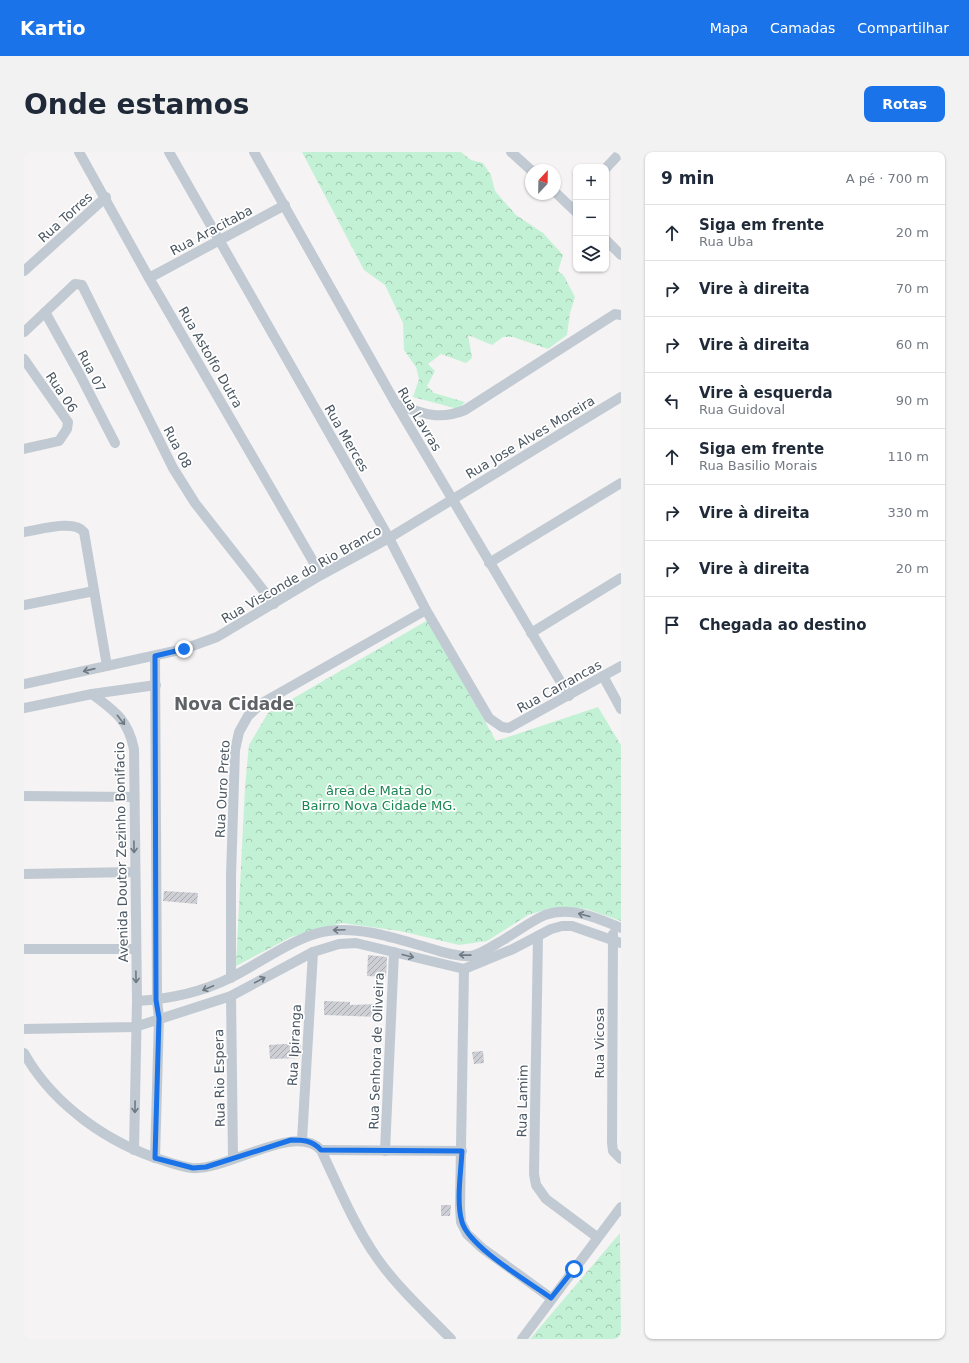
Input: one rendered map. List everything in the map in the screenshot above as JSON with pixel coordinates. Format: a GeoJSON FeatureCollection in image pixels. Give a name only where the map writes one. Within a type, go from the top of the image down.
{"type":"FeatureCollection","features":[{"type":"Feature","properties":{"kind":"street","name":"Rua Astolfo Dutra"},"geometry":{"type":"LineString","coordinates":[[80,152],[149,278],[321,575]]}},
{"type":"Feature","properties":{"kind":"street","name":"Rua Merces"},"geometry":{"type":"LineString","coordinates":[[169,152],[389,538],[426,610],[489,718],[502,727],[509,728]]}},
{"type":"Feature","properties":{"kind":"street","name":"Rua Lavras"},"geometry":{"type":"LineString","coordinates":[[254,152],[396,404],[569,696]]}},
{"type":"Feature","properties":{"kind":"street"},"geometry":{"type":"LineString","coordinates":[[511,152],[525,165]]}},
{"type":"Feature","properties":{"kind":"street"},"geometry":{"type":"LineString","coordinates":[[609,165],[621,152]]}},
{"type":"Feature","properties":{"kind":"street"},"geometry":{"type":"LineString","coordinates":[[561,196],[573,205]]}},
{"type":"Feature","properties":{"kind":"street","name":"Rua Torres"},"geometry":{"type":"LineString","coordinates":[[24,271],[106,198]]}},
{"type":"Feature","properties":{"kind":"street","name":"Rua Aracitaba"},"geometry":{"type":"LineString","coordinates":[[149,278],[285,205]]}},
{"type":"Feature","properties":{"kind":"street"},"geometry":{"type":"LineString","coordinates":[[609,243],[621,255]]}},
{"type":"Feature","properties":{"kind":"street","name":"Rua 08"},"geometry":{"type":"LineString","coordinates":[[45,312],[75,284],[83,286],[173,468],[195,503],[274,604]]}},
{"type":"Feature","properties":{"kind":"street"},"geometry":{"type":"LineString","coordinates":[[24,332],[45,312]]}},
{"type":"Feature","properties":{"kind":"street","name":"Rua 07"},"geometry":{"type":"LineString","coordinates":[[45,312],[115,443]]}},
{"type":"Feature","properties":{"kind":"street"},"geometry":{"type":"LineString","coordinates":[[396,404],[437,416],[451,416],[465,410],[618,315]]}},
{"type":"Feature","properties":{"kind":"street","name":"Rua 06"},"geometry":{"type":"LineString","coordinates":[[24,359],[68,422],[67,429],[59,441],[24,449]]}},
{"type":"Feature","properties":{"kind":"street","name":"Rua Jose Alves Moreira"},"geometry":{"type":"LineString","coordinates":[[452,499],[621,396]]}},
{"type":"Feature","properties":{"kind":"street"},"geometry":{"type":"LineString","coordinates":[[489,563],[621,483]]}},
{"type":"Feature","properties":{"kind":"street","name":"Rua Visconde do Rio Branco"},"geometry":{"type":"LineString","coordinates":[[155,656],[184,649],[217,637],[321,575],[389,538],[452,499]]}},
{"type":"Feature","properties":{"kind":"street"},"geometry":{"type":"LineString","coordinates":[[24,532],[71,525],[80,528],[84,532],[107,666]]}},
{"type":"Feature","properties":{"kind":"street"},"geometry":{"type":"LineString","coordinates":[[531,633],[621,578]]}},
{"type":"Feature","properties":{"kind":"street"},"geometry":{"type":"LineString","coordinates":[[24,606],[94,591]]}},
{"type":"Feature","properties":{"kind":"street","name":"Rua Ouro Preto"},"geometry":{"type":"LineString","coordinates":[[231,978],[233,795],[235,750],[239,732],[248,716],[262,703],[426,610]]}},
{"type":"Feature","properties":{"kind":"street"},"geometry":{"type":"LineString","coordinates":[[24,684],[155,656],[156,1000],[159,1018],[155,1158]]}},
{"type":"Feature","properties":{"kind":"street","name":"Rua Carrancas"},"geometry":{"type":"LineString","coordinates":[[509,728],[621,666]]}},
{"type":"Feature","properties":{"kind":"street"},"geometry":{"type":"LineString","coordinates":[[603,676],[621,709]]}},
{"type":"Feature","properties":{"kind":"street"},"geometry":{"type":"LineString","coordinates":[[24,708],[92,694],[156,685]]}},
{"type":"Feature","properties":{"kind":"street","name":"Avenida Doutor Zezinho Bonifacio"},"geometry":{"type":"LineString","coordinates":[[92,694],[112,709],[130,733],[134,749],[133,797],[137,1001],[134,1150]]}},
{"type":"Feature","properties":{"kind":"street"},"geometry":{"type":"LineString","coordinates":[[24,796],[133,797]]}},
{"type":"Feature","properties":{"kind":"street"},"geometry":{"type":"LineString","coordinates":[[24,874],[134,872]]}},
{"type":"Feature","properties":{"kind":"street"},"geometry":{"type":"LineString","coordinates":[[137,1001],[156,1000],[203,990],[231,978],[296,942],[314,934],[327,931],[343,929],[375,934],[455,955],[471,956],[484,951],[544,916],[558,912],[586,914],[617,926]]}},
{"type":"Feature","properties":{"kind":"street"},"geometry":{"type":"LineString","coordinates":[[24,1029],[136,1027],[159,1018],[231,996],[313,952],[339,944],[356,943],[464,969],[513,949],[551,929],[562,926],[572,926],[617,941]]}},
{"type":"Feature","properties":{"kind":"street","name":"Rua Vicosa"},"geometry":{"type":"LineString","coordinates":[[617,926],[617,1030],[612,1143],[613,1151],[621,1159]]}},
{"type":"Feature","properties":{"kind":"street","name":"Rua Lamim"},"geometry":{"type":"LineString","coordinates":[[538,936],[534,1174],[536,1185],[546,1199],[597,1237]]}},
{"type":"Feature","properties":{"kind":"street"},"geometry":{"type":"LineString","coordinates":[[24,949],[136,949]]}},
{"type":"Feature","properties":{"kind":"street","name":"Rua Ipiranga"},"geometry":{"type":"LineString","coordinates":[[302,1140],[313,952]]}},
{"type":"Feature","properties":{"kind":"street","name":"Rua Senhora de Oliveira"},"geometry":{"type":"LineString","coordinates":[[385,1151],[394,952]]}},
{"type":"Feature","properties":{"kind":"street"},"geometry":{"type":"LineString","coordinates":[[464,969],[461,1222],[467,1234],[482,1248],[551,1298]]}},
{"type":"Feature","properties":{"kind":"street","name":"Rua Rio Espera"},"geometry":{"type":"LineString","coordinates":[[231,996],[232,1159]]}},
{"type":"Feature","properties":{"kind":"street"},"geometry":{"type":"LineString","coordinates":[[24,1053],[51,1090],[73,1111],[102,1132],[134,1150],[155,1158],[193,1168],[206,1167],[291,1140],[302,1140],[316,1144],[321,1150],[363,1236],[378,1259],[401,1287],[451,1339]]}},
{"type":"Feature","properties":{"kind":"street"},"geometry":{"type":"LineString","coordinates":[[321,1150],[462,1151]]}},
{"type":"Feature","properties":{"kind":"street"},"geometry":{"type":"LineString","coordinates":[[522,1339],[551,1298],[621,1207]]}},
{"type":"Feature","properties":{"kind":"green space"},"geometry":{"type":"Polygon","coordinates":[[[302,152],[461,152],[471,160],[483,163],[491,175],[495,191],[516,215],[543,233],[563,255],[558,271],[564,276],[575,297],[570,313],[567,335],[548,349],[513,337],[503,337],[492,345],[468,335],[472,358],[466,363],[441,354],[428,364],[435,371],[427,386],[434,393],[465,402],[458,409],[413,397],[419,379],[416,367],[404,350],[403,323],[385,285],[364,270],[302,152]]]}},
{"type":"Feature","properties":{"kind":"green space","name":"ârea de Mata do Bairro Nova Cidade MG."},"geometry":{"type":"Polygon","coordinates":[[[428,620],[496,741],[598,707],[621,745],[621,921],[587,909],[563,907],[548,909],[528,915],[487,941],[459,945],[400,931],[342,923],[291,937],[236,966],[245,787],[249,745],[268,713],[428,620]]]}},
{"type":"Feature","properties":{"kind":"green space"},"geometry":{"type":"Polygon","coordinates":[[[620,1233],[621,1339],[530,1339],[620,1233]]]}},
{"type":"Feature","properties":{"kind":"building"},"geometry":{"type":"Polygon","coordinates":[[[164,891],[198,893],[197,904],[163,901],[164,891]]]}},
{"type":"Feature","properties":{"kind":"building"},"geometry":{"type":"Polygon","coordinates":[[[368,955],[387,957],[386,977],[367,976],[368,955]]]}},
{"type":"Feature","properties":{"kind":"building"},"geometry":{"type":"Polygon","coordinates":[[[324,1001],[350,1002],[350,1005],[378,1004],[379,1017],[324,1015],[324,1001]]]}},
{"type":"Feature","properties":{"kind":"building"},"geometry":{"type":"Polygon","coordinates":[[[301,1043],[300,1058],[270,1059],[269,1045],[301,1043]]]}},
{"type":"Feature","properties":{"kind":"building"},"geometry":{"type":"Polygon","coordinates":[[[483,1051],[484,1063],[474,1064],[472,1052],[483,1051]]]}},
{"type":"Feature","properties":{"kind":"building"},"geometry":{"type":"Polygon","coordinates":[[[441,1205],[451,1205],[450,1216],[441,1216],[441,1205]]]}},
{"type":"Feature","properties":{"kind":"district","name":"Nova Cidade"},"geometry":{"type":"Point","coordinates":[234,704]}},
{"type":"Feature","properties":{"kind":"route"},"geometry":{"type":"LineString","coordinates":[[184,649],[155,656],[156,1000],[159,1018],[155,1158],[181,1166],[193,1168],[206,1167],[291,1140],[310,1141],[316,1144],[321,1150],[462,1151],[460,1207],[461,1222],[467,1234],[482,1248],[551,1298],[574,1269]]}}]}
